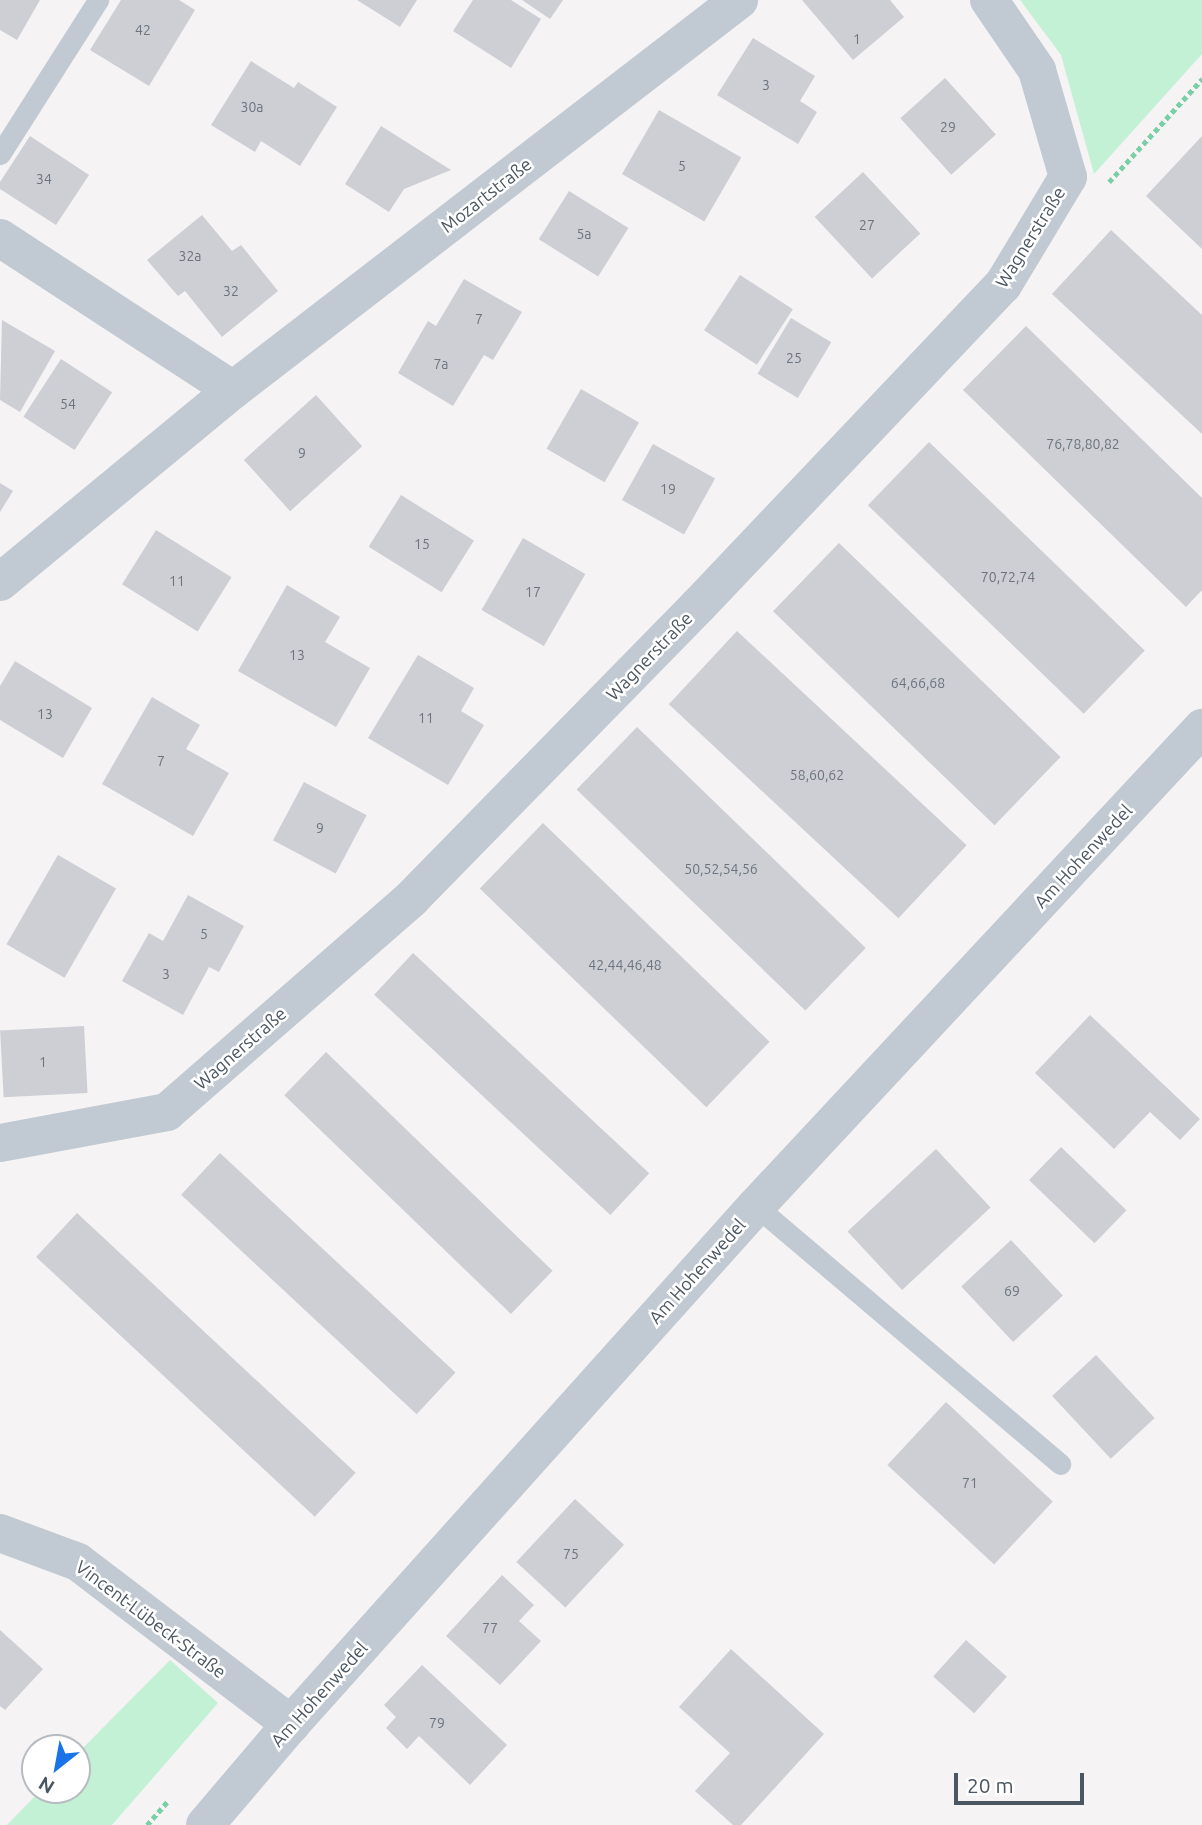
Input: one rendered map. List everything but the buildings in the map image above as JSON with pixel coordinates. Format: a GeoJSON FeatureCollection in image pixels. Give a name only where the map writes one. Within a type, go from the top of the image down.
{"type":"FeatureCollection","features":[{"type":"Feature","properties":{"kind":"street","name":"Mozartstraße"},"geometry":{"type":"LineString","coordinates":[[0,582],[233,390],[739,0]]}},
{"type":"Feature","properties":{"kind":"street","name":"Wagnerstraße"},"geometry":{"type":"LineString","coordinates":[[0,1143],[167,1112],[412,898],[698,607],[1003,285],[1068,177],[1037,70],[989,0]]}},
{"type":"Feature","properties":{"kind":"street"},"geometry":{"type":"LineString","coordinates":[[0,238],[233,390]]}},
{"type":"Feature","properties":{"kind":"street","name":"Am Hohenwedel"},"geometry":{"type":"LineString","coordinates":[[205,1825],[291,1724],[756,1206],[1202,728]]}},
{"type":"Feature","properties":{"kind":"street","name":"Vincent-Lübeck-Straße"},"geometry":{"type":"LineString","coordinates":[[0,1533],[78,1562],[291,1724]]}},
{"type":"Feature","properties":{"kind":"lane"},"geometry":{"type":"LineString","coordinates":[[0,155],[98,0]]}},
{"type":"Feature","properties":{"kind":"lane"},"geometry":{"type":"LineString","coordinates":[[756,1206],[1060,1464]]}},
{"type":"Feature","properties":{"kind":"path"},"geometry":{"type":"LineString","coordinates":[[1047,210],[1102,190],[1202,79]]}},
{"type":"Feature","properties":{"kind":"green space"},"geometry":{"type":"Polygon","coordinates":[[[1020,0],[1202,0],[1202,54],[1094,174],[1061,55],[1020,0]]]}},
{"type":"Feature","properties":{"kind":"green space"},"geometry":{"type":"Polygon","coordinates":[[[170,1660],[218,1703],[112,1825],[7,1825],[27,1804],[91,1804],[91,1740],[170,1660]]]}}]}
